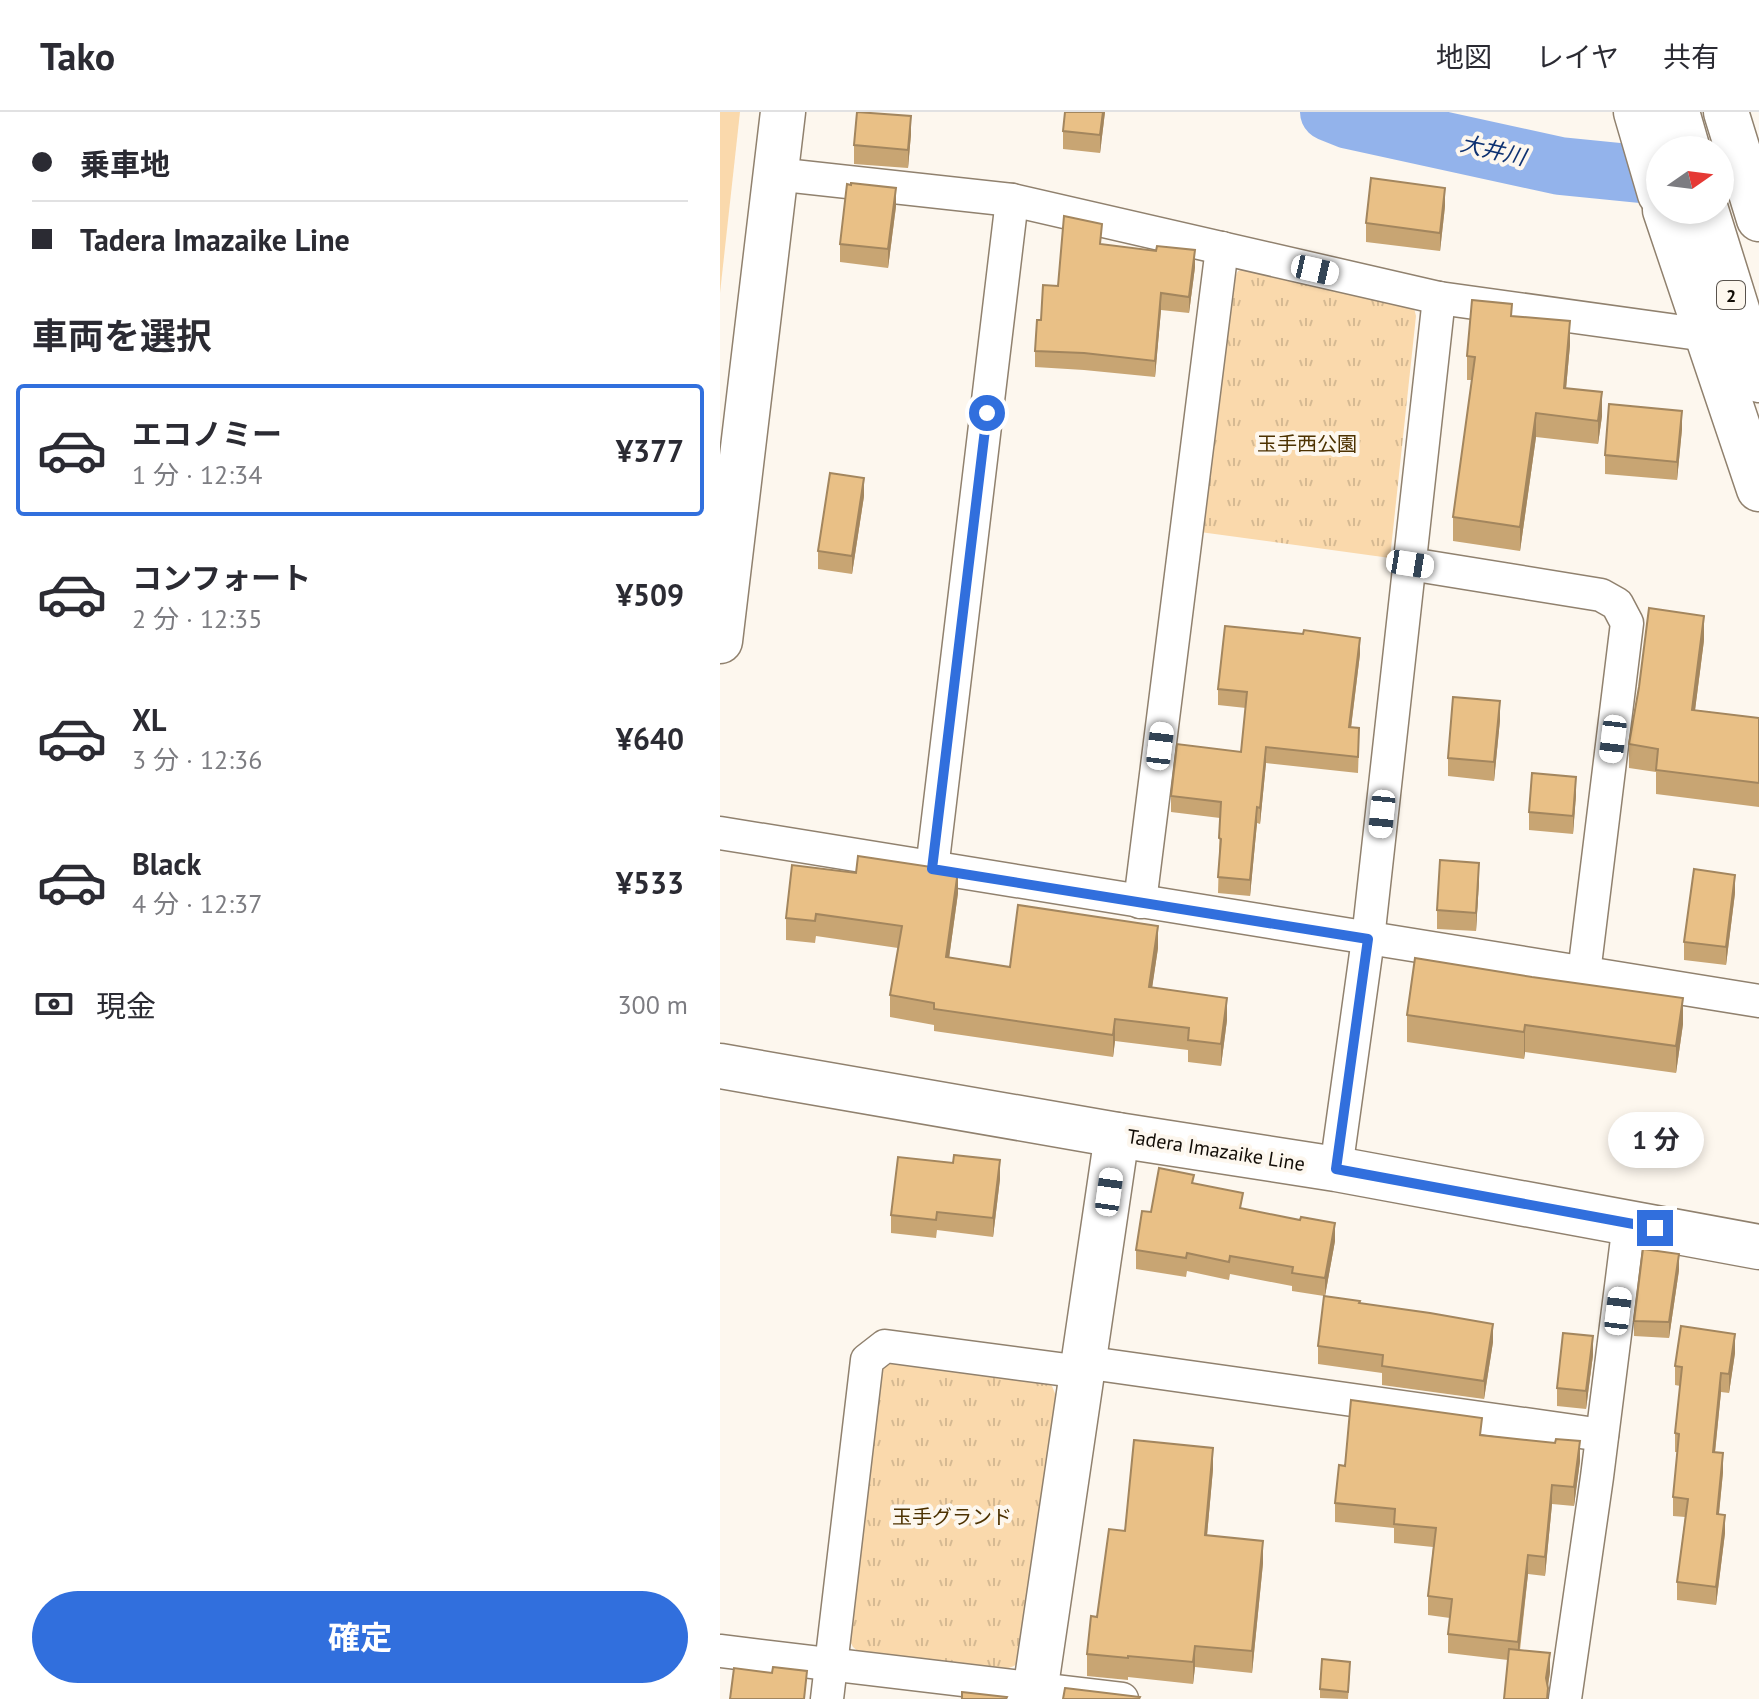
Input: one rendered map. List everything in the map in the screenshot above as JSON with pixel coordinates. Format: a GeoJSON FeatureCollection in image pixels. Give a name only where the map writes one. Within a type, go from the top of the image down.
{"type":"FeatureCollection","features":[{"type":"Feature","properties":{"kind":"main road"},"geometry":{"type":"LineString","coordinates":[[720,641],[783,112]]}},
{"type":"Feature","properties":{"kind":"main road"},"geometry":{"type":"LineString","coordinates":[[1636,112],[1646,137]]}},
{"type":"Feature","properties":{"kind":"main road"},"geometry":{"type":"LineString","coordinates":[[1677,112],[1684,136]]}},
{"type":"Feature","properties":{"kind":"main road"},"geometry":{"type":"LineString","coordinates":[[1726,112],[1759,219]]}},
{"type":"Feature","properties":{"kind":"main road"},"geometry":{"type":"LineString","coordinates":[[1678,224],[1706,335],[1759,489]]}},
{"type":"Feature","properties":{"kind":"main road","name":"2"},"geometry":{"type":"LineString","coordinates":[[1684,224],[1737,316],[1759,380]]}},
{"type":"Feature","properties":{"kind":"main road","name":"Tadera Imazaike Line"},"geometry":{"type":"LineString","coordinates":[[720,1066],[1117,1135],[1336,1169],[1759,1247]]}},
{"type":"Feature","properties":{"kind":"main road"},"geometry":{"type":"LineString","coordinates":[[1035,1694],[1117,1135]]}},
{"type":"Feature","properties":{"kind":"street"},"geometry":{"type":"LineString","coordinates":[[775,174],[1012,200],[1439,298],[1706,335]]}},
{"type":"Feature","properties":{"kind":"street"},"geometry":{"type":"LineString","coordinates":[[932,869],[1012,200]]}},
{"type":"Feature","properties":{"kind":"street"},"geometry":{"type":"LineString","coordinates":[[1140,902],[1222,248]]}},
{"type":"Feature","properties":{"kind":"street"},"geometry":{"type":"LineString","coordinates":[[1336,1169],[1368,939],[1439,298]]}},
{"type":"Feature","properties":{"kind":"street"},"geometry":{"type":"LineString","coordinates":[[1410,564],[1601,595],[1617,604],[1627,623],[1584,973]]}},
{"type":"Feature","properties":{"kind":"street"},"geometry":{"type":"LineString","coordinates":[[720,833],[1759,1001]]}},
{"type":"Feature","properties":{"kind":"street"},"geometry":{"type":"LineString","coordinates":[[1565,1699],[1629,1223]]}},
{"type":"Feature","properties":{"kind":"street"},"geometry":{"type":"LineString","coordinates":[[827,1699],[867,1360],[885,1346],[1083,1367],[1602,1435]]}},
{"type":"Feature","properties":{"kind":"street"},"geometry":{"type":"LineString","coordinates":[[720,1651],[1035,1694],[1122,1699]]}},
{"type":"Feature","properties":{"kind":"green space"},"geometry":{"type":"Polygon","coordinates":[[[720,112],[740,112],[720,293],[720,112]]]}},
{"type":"Feature","properties":{"kind":"green space","name":"玉手西公園"},"geometry":{"type":"Polygon","coordinates":[[[1248,268],[1414,308],[1416,316],[1390,558],[1200,532],[1232,283],[1238,271],[1248,268]]]}},
{"type":"Feature","properties":{"kind":"green space","name":"玉手グランド"},"geometry":{"type":"Polygon","coordinates":[[[895,1361],[1042,1379],[1052,1386],[1056,1396],[1029,1640],[1017,1664],[1008,1668],[992,1670],[861,1654],[848,1637],[879,1373],[895,1361]]]}},
{"type":"Feature","properties":{"kind":"building"},"geometry":{"type":"Polygon","coordinates":[[[857,112],[911,116],[908,150],[854,145],[857,112]]]}},
{"type":"Feature","properties":{"kind":"building"},"geometry":{"type":"Polygon","coordinates":[[[1065,112],[1103,112],[1100,135],[1063,131],[1065,112]]]}},
{"type":"Feature","properties":{"kind":"building"},"geometry":{"type":"Polygon","coordinates":[[[1371,178],[1445,188],[1440,233],[1366,223],[1371,178]]]}},
{"type":"Feature","properties":{"kind":"building"},"geometry":{"type":"Polygon","coordinates":[[[847,184],[896,188],[888,249],[840,244],[847,184]]]}},
{"type":"Feature","properties":{"kind":"building"},"geometry":{"type":"Polygon","coordinates":[[[1064,216],[1102,224],[1100,244],[1156,251],[1157,246],[1195,250],[1189,297],[1161,293],[1155,361],[1035,351],[1043,285],[1058,286],[1064,216]]]}},
{"type":"Feature","properties":{"kind":"building"},"geometry":{"type":"Polygon","coordinates":[[[1472,300],[1512,304],[1511,316],[1570,321],[1564,388],[1602,392],[1598,421],[1536,413],[1520,527],[1453,517],[1475,357],[1467,356],[1472,300]]]}},
{"type":"Feature","properties":{"kind":"building"},"geometry":{"type":"Polygon","coordinates":[[[1609,404],[1682,411],[1677,462],[1605,455],[1609,404]]]}},
{"type":"Feature","properties":{"kind":"building"},"geometry":{"type":"Polygon","coordinates":[[[830,473],[864,478],[852,556],[818,551],[830,473]]]}},
{"type":"Feature","properties":{"kind":"building"},"geometry":{"type":"Polygon","coordinates":[[[1649,608],[1704,616],[1692,710],[1759,718],[1759,783],[1656,770],[1658,749],[1629,744],[1649,608]]]}},
{"type":"Feature","properties":{"kind":"building"},"geometry":{"type":"Polygon","coordinates":[[[1225,626],[1303,634],[1304,630],[1360,638],[1349,727],[1359,728],[1358,757],[1266,747],[1250,880],[1218,877],[1221,802],[1171,796],[1177,744],[1241,752],[1247,692],[1218,689],[1225,626]]]}},
{"type":"Feature","properties":{"kind":"building"},"geometry":{"type":"Polygon","coordinates":[[[1453,697],[1500,701],[1494,762],[1448,758],[1453,697]]]}},
{"type":"Feature","properties":{"kind":"building"},"geometry":{"type":"Polygon","coordinates":[[[1532,773],[1576,777],[1573,816],[1529,812],[1532,773]]]}},
{"type":"Feature","properties":{"kind":"building"},"geometry":{"type":"Polygon","coordinates":[[[858,856],[958,871],[946,957],[1010,967],[1018,905],[1158,926],[1149,987],[1227,998],[1221,1044],[1188,1040],[1189,1028],[1115,1019],[1113,1035],[934,1009],[934,1003],[890,995],[902,926],[816,914],[815,921],[786,918],[792,865],[856,873],[858,856]]]}},
{"type":"Feature","properties":{"kind":"building"},"geometry":{"type":"Polygon","coordinates":[[[1440,860],[1479,863],[1476,913],[1437,910],[1440,860]]]}},
{"type":"Feature","properties":{"kind":"building"},"geometry":{"type":"Polygon","coordinates":[[[1694,869],[1735,875],[1726,947],[1684,942],[1694,869]]]}},
{"type":"Feature","properties":{"kind":"building"},"geometry":{"type":"Polygon","coordinates":[[[1415,958],[1683,998],[1676,1046],[1525,1025],[1524,1032],[1407,1015],[1415,958]]]}},
{"type":"Feature","properties":{"kind":"building"},"geometry":{"type":"Polygon","coordinates":[[[954,1155],[1000,1160],[993,1218],[937,1212],[936,1220],[891,1215],[898,1157],[953,1163],[954,1155]]]}},
{"type":"Feature","properties":{"kind":"building"},"geometry":{"type":"Polygon","coordinates":[[[1159,1168],[1194,1175],[1192,1183],[1243,1193],[1240,1208],[1300,1220],[1301,1217],[1335,1223],[1325,1278],[1292,1273],[1293,1267],[1230,1256],[1229,1262],[1187,1253],[1186,1258],[1136,1250],[1142,1211],[1151,1212],[1159,1168]]]}},
{"type":"Feature","properties":{"kind":"building"},"geometry":{"type":"Polygon","coordinates":[[[1643,1249],[1679,1254],[1669,1322],[1634,1321],[1643,1249]]]}},
{"type":"Feature","properties":{"kind":"building"},"geometry":{"type":"Polygon","coordinates":[[[1324,1296],[1493,1324],[1484,1381],[1382,1366],[1383,1355],[1318,1346],[1324,1296]]]}},
{"type":"Feature","properties":{"kind":"building"},"geometry":{"type":"Polygon","coordinates":[[[1681,1326],[1735,1334],[1729,1374],[1721,1373],[1713,1452],[1723,1453],[1717,1514],[1725,1515],[1716,1587],[1677,1582],[1688,1499],[1673,1497],[1679,1434],[1675,1433],[1682,1367],[1675,1366],[1681,1326]]]}},
{"type":"Feature","properties":{"kind":"building"},"geometry":{"type":"Polygon","coordinates":[[[1563,1333],[1593,1336],[1586,1391],[1557,1388],[1563,1333]]]}},
{"type":"Feature","properties":{"kind":"building"},"geometry":{"type":"Polygon","coordinates":[[[1351,1400],[1482,1418],[1480,1435],[1555,1443],[1556,1439],[1580,1441],[1574,1487],[1552,1485],[1545,1557],[1528,1555],[1518,1642],[1448,1634],[1452,1599],[1428,1596],[1436,1528],[1394,1524],[1395,1509],[1335,1503],[1339,1465],[1345,1466],[1351,1400]]]}},
{"type":"Feature","properties":{"kind":"building"},"geometry":{"type":"Polygon","coordinates":[[[1134,1440],[1213,1448],[1205,1535],[1263,1541],[1252,1651],[1195,1646],[1193,1662],[1087,1654],[1091,1616],[1097,1617],[1109,1529],[1125,1531],[1134,1440]]]}},
{"type":"Feature","properties":{"kind":"building"},"geometry":{"type":"Polygon","coordinates":[[[1509,1649],[1550,1653],[1547,1699],[1504,1699],[1509,1649]]]}},
{"type":"Feature","properties":{"kind":"building"},"geometry":{"type":"Polygon","coordinates":[[[1322,1659],[1350,1662],[1348,1692],[1320,1689],[1322,1659]]]}},
{"type":"Feature","properties":{"kind":"building"},"geometry":{"type":"Polygon","coordinates":[[[773,1667],[807,1671],[804,1699],[730,1699],[734,1668],[772,1673],[773,1667]]]}},
{"type":"Feature","properties":{"kind":"building"},"geometry":{"type":"Polygon","coordinates":[[[1065,1688],[1140,1697],[1063,1699],[1065,1688]]]}},
{"type":"Feature","properties":{"kind":"building"},"geometry":{"type":"Polygon","coordinates":[[[962,1692],[1007,1697],[962,1699],[962,1692]]]}},
{"type":"Feature","properties":{"kind":"waterway","name":"大井川"},"geometry":{"type":"LineString","coordinates":[[1329,112],[1349,120],[1560,166],[1646,175]]}},
{"type":"Feature","properties":{"kind":"route"},"geometry":{"type":"LineString","coordinates":[[987,413],[932,869],[1368,939],[1336,1169],[1655,1228]]}}]}
